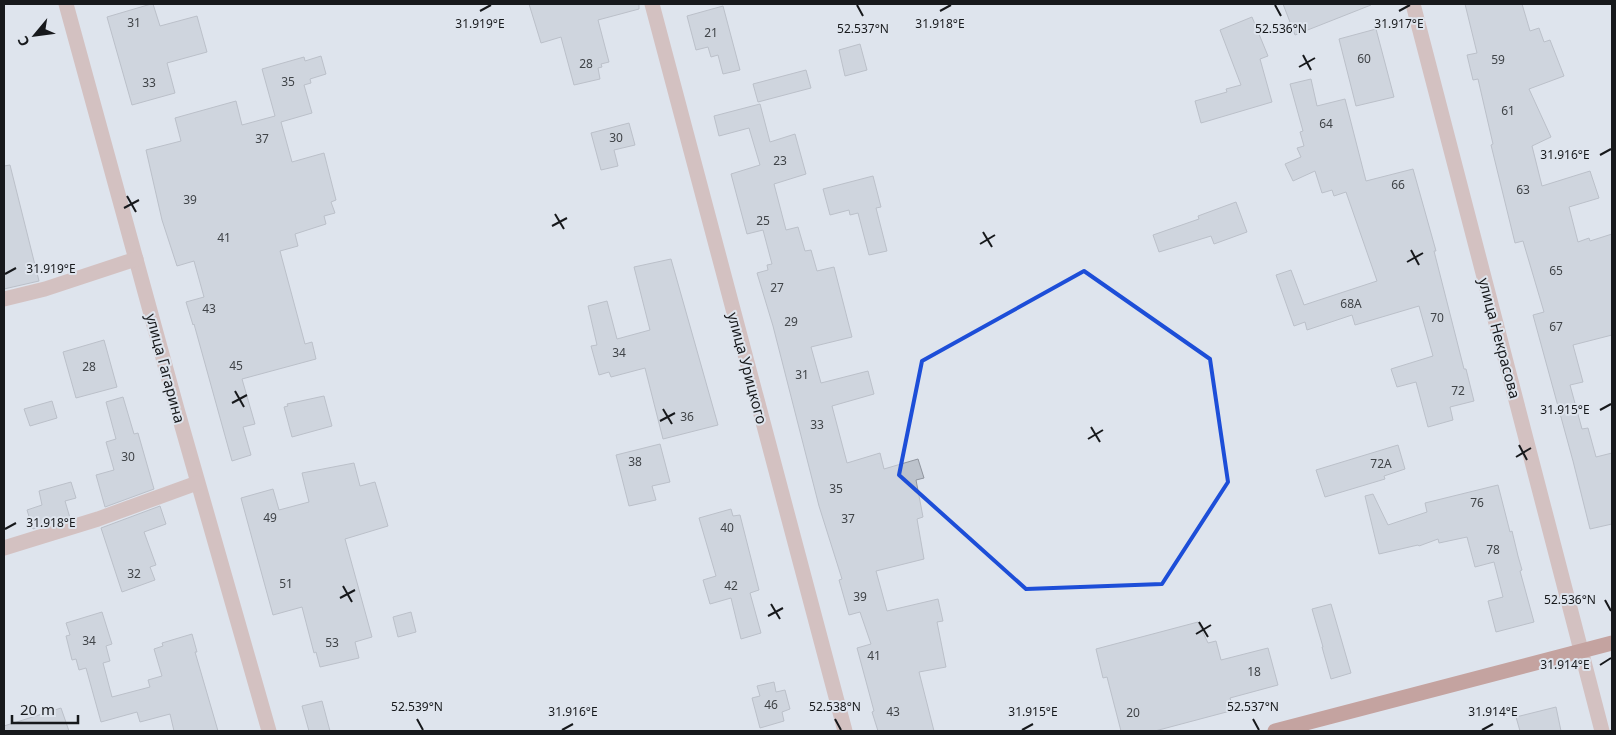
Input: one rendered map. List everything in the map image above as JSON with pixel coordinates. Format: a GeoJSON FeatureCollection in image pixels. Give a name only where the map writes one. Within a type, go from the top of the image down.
{"type":"FeatureCollection","features":[{"type":"Feature","properties":{"kind":"main road"},"geometry":{"type":"LineString","coordinates":[[1276,731],[1612,643]]}},
{"type":"Feature","properties":{"kind":"street","name":"улица Гагарина"},"geometry":{"type":"LineString","coordinates":[[66,4],[198,483],[269,731]]}},
{"type":"Feature","properties":{"kind":"street","name":"улица Урицкого"},"geometry":{"type":"LineString","coordinates":[[652,4],[845,731]]}},
{"type":"Feature","properties":{"kind":"street","name":"улица Некрасова"},"geometry":{"type":"LineString","coordinates":[[1413,4],[1602,731]]}},
{"type":"Feature","properties":{"kind":"street"},"geometry":{"type":"LineString","coordinates":[[4,299],[136,259]]}},
{"type":"Feature","properties":{"kind":"street"},"geometry":{"type":"LineString","coordinates":[[4,548],[98,519],[198,483]]}},
{"type":"Feature","properties":{"kind":"highlighted area"},"geometry":{"type":"Polygon","coordinates":[[[1084,271],[1210,359],[1228,482],[1162,584],[1026,589],[899,475],[922,361],[1084,271]]]}},
{"type":"Feature","properties":{"kind":"building"},"geometry":{"type":"Polygon","coordinates":[[[153,4],[160,26],[197,16],[207,52],[167,63],[175,93],[132,105],[107,17],[153,4]]]}},
{"type":"Feature","properties":{"kind":"building"},"geometry":{"type":"Polygon","coordinates":[[[529,4],[639,4],[639,9],[598,20],[609,62],[601,64],[602,67],[598,68],[600,79],[574,85],[561,37],[541,43],[529,4]]]}},
{"type":"Feature","properties":{"kind":"building"},"geometry":{"type":"Polygon","coordinates":[[[1283,4],[1371,4],[1371,5],[1295,35],[1283,4]]]}},
{"type":"Feature","properties":{"kind":"building"},"geometry":{"type":"Polygon","coordinates":[[[1465,4],[1522,4],[1530,31],[1539,28],[1544,42],[1550,40],[1564,76],[1529,89],[1551,137],[1532,146],[1542,186],[1590,171],[1599,198],[1569,207],[1578,242],[1589,238],[1590,241],[1612,234],[1612,335],[1573,345],[1583,382],[1570,385],[1582,429],[1588,428],[1596,457],[1612,453],[1612,524],[1590,529],[1533,315],[1544,312],[1523,241],[1515,243],[1491,145],[1493,144],[1478,79],[1473,80],[1467,55],[1477,53],[1465,4]]]}},
{"type":"Feature","properties":{"kind":"building"},"geometry":{"type":"Polygon","coordinates":[[[723,6],[740,70],[723,74],[718,55],[711,57],[708,47],[696,50],[687,16],[723,6]]]}},
{"type":"Feature","properties":{"kind":"building"},"geometry":{"type":"Polygon","coordinates":[[[1252,17],[1268,56],[1260,59],[1272,102],[1201,123],[1195,101],[1227,92],[1226,89],[1241,85],[1220,30],[1252,17]]]}},
{"type":"Feature","properties":{"kind":"building"},"geometry":{"type":"Polygon","coordinates":[[[1376,29],[1394,97],[1356,106],[1339,39],[1376,29]]]}},
{"type":"Feature","properties":{"kind":"building"},"geometry":{"type":"Polygon","coordinates":[[[860,44],[867,70],[845,76],[839,50],[860,44]]]}},
{"type":"Feature","properties":{"kind":"building"},"geometry":{"type":"Polygon","coordinates":[[[321,56],[326,74],[310,79],[311,83],[304,85],[312,113],[281,122],[292,162],[324,153],[336,200],[331,202],[335,213],[324,216],[326,224],[295,234],[298,246],[280,251],[305,344],[312,342],[316,359],[242,379],[255,424],[243,427],[251,455],[232,461],[194,324],[186,302],[204,297],[194,261],[177,266],[162,220],[146,150],[181,141],[175,118],[236,101],[242,125],[275,116],[262,69],[304,57],[305,61],[321,56]]]}},
{"type":"Feature","properties":{"kind":"building"},"geometry":{"type":"Polygon","coordinates":[[[806,70],[811,88],[758,102],[753,84],[806,70]]]}},
{"type":"Feature","properties":{"kind":"building"},"geometry":{"type":"Polygon","coordinates":[[[1311,79],[1317,106],[1345,99],[1366,181],[1413,169],[1436,251],[1434,251],[1464,369],[1466,369],[1474,401],[1450,407],[1453,420],[1428,427],[1416,382],[1397,387],[1391,369],[1433,356],[1419,306],[1355,325],[1352,315],[1307,330],[1305,322],[1294,326],[1276,275],[1291,270],[1304,305],[1377,281],[1346,192],[1334,196],[1332,190],[1322,193],[1315,171],[1293,181],[1285,164],[1301,157],[1297,148],[1304,146],[1300,132],[1303,131],[1290,84],[1311,79]]]}},
{"type":"Feature","properties":{"kind":"building"},"geometry":{"type":"Polygon","coordinates":[[[760,104],[770,142],[795,134],[806,174],[774,184],[786,230],[798,227],[805,251],[811,250],[817,271],[834,267],[852,337],[811,347],[821,383],[868,371],[874,394],[832,406],[847,463],[880,453],[884,469],[918,459],[924,478],[916,480],[923,517],[917,519],[924,559],[876,571],[887,611],[938,599],[943,621],[937,622],[946,667],[919,672],[934,731],[878,731],[872,712],[874,711],[857,648],[871,644],[860,612],[849,615],[839,580],[842,579],[819,506],[773,326],[757,273],[768,270],[767,265],[772,264],[763,230],[747,234],[731,174],[760,165],[749,128],[719,136],[714,116],[760,104]]]}},
{"type":"Feature","properties":{"kind":"building"},"geometry":{"type":"Polygon","coordinates":[[[629,123],[635,145],[614,150],[618,166],[601,170],[591,133],[629,123]]]}},
{"type":"Feature","properties":{"kind":"building"},"geometry":{"type":"Polygon","coordinates":[[[10,165],[39,281],[4,289],[4,166],[10,165]]]}},
{"type":"Feature","properties":{"kind":"building"},"geometry":{"type":"Polygon","coordinates":[[[873,176],[881,207],[876,208],[887,251],[869,255],[858,213],[850,215],[849,210],[830,215],[823,189],[873,176]]]}},
{"type":"Feature","properties":{"kind":"building"},"geometry":{"type":"Polygon","coordinates":[[[1236,202],[1247,232],[1214,244],[1211,236],[1159,252],[1153,235],[1199,219],[1198,216],[1236,202]]]}},
{"type":"Feature","properties":{"kind":"building"},"geometry":{"type":"Polygon","coordinates":[[[671,259],[718,425],[663,439],[645,368],[611,377],[609,372],[599,375],[591,346],[597,345],[588,306],[607,301],[617,339],[650,330],[634,267],[671,259]]]}},
{"type":"Feature","properties":{"kind":"building"},"geometry":{"type":"Polygon","coordinates":[[[104,340],[117,387],[76,398],[63,352],[104,340]]]}},
{"type":"Feature","properties":{"kind":"building"},"geometry":{"type":"Polygon","coordinates":[[[324,396],[332,426],[292,437],[284,407],[288,406],[287,404],[324,396]]]}},
{"type":"Feature","properties":{"kind":"building"},"geometry":{"type":"Polygon","coordinates":[[[123,397],[134,434],[138,433],[154,489],[105,507],[96,475],[114,470],[106,442],[116,439],[106,402],[123,397]]]}},
{"type":"Feature","properties":{"kind":"building"},"geometry":{"type":"Polygon","coordinates":[[[52,401],[57,418],[30,426],[24,409],[52,401]]]}},
{"type":"Feature","properties":{"kind":"building"},"geometry":{"type":"Polygon","coordinates":[[[660,444],[670,482],[652,486],[656,500],[629,506],[616,455],[660,444]]]}},
{"type":"Feature","properties":{"kind":"building"},"geometry":{"type":"Polygon","coordinates":[[[1398,445],[1405,469],[1384,476],[1385,479],[1325,497],[1316,470],[1398,445]]]}},
{"type":"Feature","properties":{"kind":"building"},"geometry":{"type":"Polygon","coordinates":[[[354,463],[360,486],[375,482],[388,526],[345,539],[372,637],[355,642],[359,658],[320,667],[316,652],[314,653],[302,607],[273,615],[241,498],[273,489],[279,510],[309,502],[302,473],[354,463]]]}},
{"type":"Feature","properties":{"kind":"building"},"geometry":{"type":"Polygon","coordinates":[[[71,482],[76,498],[65,501],[70,518],[33,529],[27,510],[42,505],[39,491],[71,482]]]}},
{"type":"Feature","properties":{"kind":"building"},"geometry":{"type":"Polygon","coordinates":[[[1498,485],[1510,532],[1512,531],[1522,570],[1520,571],[1534,622],[1496,632],[1488,601],[1503,597],[1494,562],[1475,567],[1467,537],[1439,543],[1438,539],[1419,546],[1379,554],[1365,496],[1373,494],[1388,525],[1427,512],[1425,503],[1498,485]]]}},
{"type":"Feature","properties":{"kind":"building"},"geometry":{"type":"Polygon","coordinates":[[[160,506],[166,524],[144,532],[156,565],[150,567],[155,580],[122,592],[101,528],[160,506]]]}},
{"type":"Feature","properties":{"kind":"building"},"geometry":{"type":"Polygon","coordinates":[[[731,509],[733,516],[740,515],[759,590],[750,593],[761,633],[741,639],[731,598],[710,604],[703,580],[716,576],[699,518],[731,509]]]}},
{"type":"Feature","properties":{"kind":"building"},"geometry":{"type":"Polygon","coordinates":[[[1331,604],[1351,673],[1331,679],[1312,609],[1331,604]]]}},
{"type":"Feature","properties":{"kind":"building"},"geometry":{"type":"Polygon","coordinates":[[[102,612],[112,644],[106,646],[110,661],[103,663],[112,697],[150,687],[148,680],[162,676],[154,649],[163,646],[162,643],[192,634],[197,652],[195,652],[218,731],[174,731],[170,714],[140,722],[137,712],[101,722],[86,668],[79,670],[76,659],[72,660],[66,636],[70,635],[66,623],[102,612]]]}},
{"type":"Feature","properties":{"kind":"building"},"geometry":{"type":"Polygon","coordinates":[[[411,612],[416,632],[398,637],[393,617],[411,612]]]}},
{"type":"Feature","properties":{"kind":"building"},"geometry":{"type":"Polygon","coordinates":[[[1198,622],[1208,643],[1216,641],[1221,660],[1268,648],[1278,685],[1230,698],[1234,710],[1155,731],[1121,731],[1107,677],[1103,678],[1096,649],[1198,622]]]}},
{"type":"Feature","properties":{"kind":"building"},"geometry":{"type":"Polygon","coordinates":[[[774,682],[776,692],[785,690],[790,709],[782,712],[784,721],[760,728],[752,698],[760,696],[757,686],[774,682]]]}},
{"type":"Feature","properties":{"kind":"building"},"geometry":{"type":"Polygon","coordinates":[[[322,701],[330,731],[309,731],[302,706],[322,701]]]}},
{"type":"Feature","properties":{"kind":"building"},"geometry":{"type":"Polygon","coordinates":[[[1556,707],[1561,731],[1520,731],[1516,717],[1556,707]]]}},
{"type":"Feature","properties":{"kind":"building"},"geometry":{"type":"Polygon","coordinates":[[[61,708],[69,731],[4,731],[4,726],[61,708]]]}}]}
